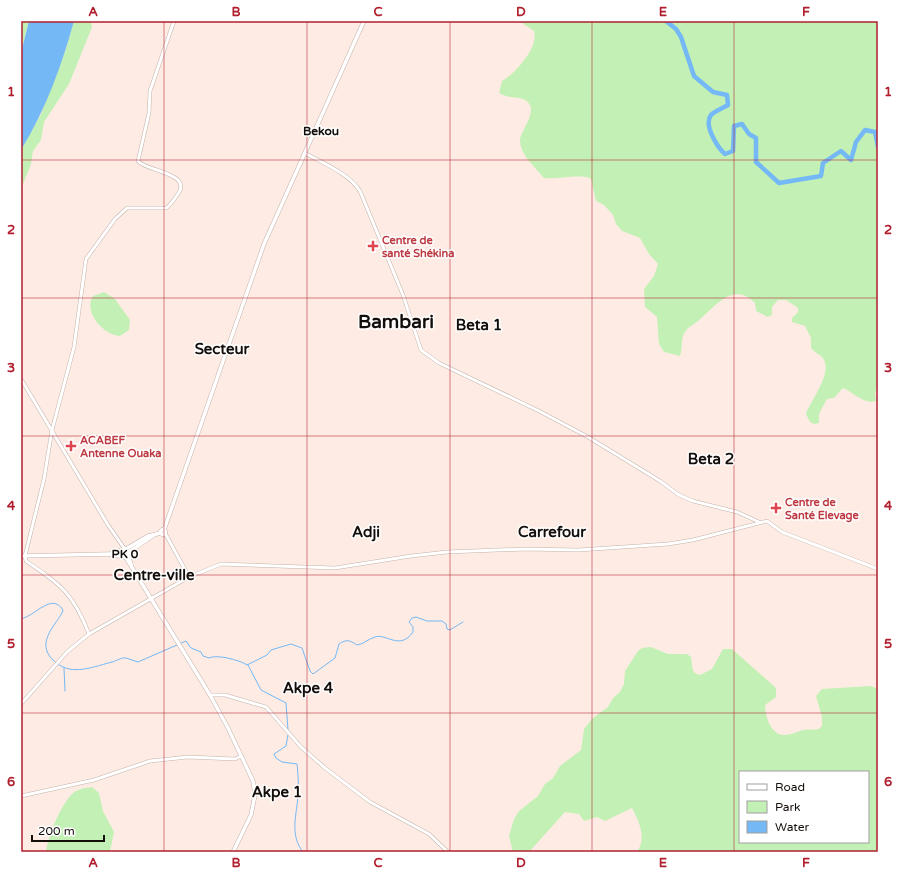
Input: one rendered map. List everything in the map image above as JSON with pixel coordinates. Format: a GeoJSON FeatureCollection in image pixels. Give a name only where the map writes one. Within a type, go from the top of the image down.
{"type":"FeatureCollection","features":[{"type":"Feature","properties":{"kind":"main road"},"geometry":{"type":"LineString","coordinates":[[23,556],[108,554],[125,552],[142,541],[163,532],[264,244],[364,21]]}},
{"type":"Feature","properties":{"kind":"main road"},"geometry":{"type":"LineString","coordinates":[[108,554],[125,552]]}},
{"type":"Feature","properties":{"kind":"main road"},"geometry":{"type":"LineString","coordinates":[[125,552],[176,642],[210,695],[254,782],[255,795],[251,815],[233,852]]}},
{"type":"Feature","properties":{"kind":"street"},"geometry":{"type":"LineString","coordinates":[[89,634],[82,616],[62,586],[26,561],[23,556],[44,479],[52,430],[74,346],[86,259],[114,219],[127,208],[166,208],[180,191],[179,181],[175,177],[146,168],[138,161],[149,113],[150,91],[174,21]]}},
{"type":"Feature","properties":{"kind":"street"},"geometry":{"type":"LineString","coordinates":[[305,153],[344,174],[354,182],[360,191],[403,295],[422,350],[428,356],[588,437],[680,495],[737,512],[760,522]]}},
{"type":"Feature","properties":{"kind":"street"},"geometry":{"type":"LineString","coordinates":[[21,379],[125,552]]}},
{"type":"Feature","properties":{"kind":"street"},"geometry":{"type":"LineString","coordinates":[[21,704],[55,666],[89,634],[104,624],[189,577],[226,563],[335,568],[447,552],[525,549],[578,550],[668,544],[729,532],[767,521],[782,532],[878,569]]}},
{"type":"Feature","properties":{"kind":"street"},"geometry":{"type":"LineString","coordinates":[[163,532],[189,577]]}},
{"type":"Feature","properties":{"kind":"street"},"geometry":{"type":"LineString","coordinates":[[210,695],[225,695],[266,707],[325,768],[370,802],[429,834],[448,852]]}},
{"type":"Feature","properties":{"kind":"street"},"geometry":{"type":"LineString","coordinates":[[21,796],[94,780],[150,760],[188,757],[235,759],[242,756]]}},
{"type":"Feature","properties":{"kind":"green space"},"geometry":{"type":"Polygon","coordinates":[[[21,21],[29,21],[21,53],[21,21]]]}},
{"type":"Feature","properties":{"kind":"green space"},"geometry":{"type":"Polygon","coordinates":[[[74,21],[91,21],[92,27],[69,84],[44,122],[41,140],[33,151],[31,164],[21,189],[21,150],[41,114],[65,52],[74,21]]]}},
{"type":"Feature","properties":{"kind":"green space"},"geometry":{"type":"Polygon","coordinates":[[[519,21],[878,21],[878,389],[875,392],[876,401],[872,402],[863,400],[843,388],[834,398],[827,399],[819,414],[819,423],[814,424],[810,422],[806,414],[824,377],[826,369],[825,362],[821,356],[811,348],[811,338],[805,326],[792,322],[792,318],[798,312],[798,308],[786,300],[778,300],[772,307],[772,315],[768,317],[756,311],[755,303],[747,297],[739,294],[732,295],[718,303],[686,330],[683,335],[680,356],[664,352],[659,344],[657,317],[645,307],[644,289],[654,276],[658,264],[649,254],[640,238],[622,231],[616,224],[613,215],[604,205],[596,201],[591,179],[587,177],[544,178],[522,151],[520,140],[531,109],[525,100],[499,93],[502,81],[519,66],[530,52],[533,45],[535,37],[534,31],[519,21]]]}},
{"type":"Feature","properties":{"kind":"green space"},"geometry":{"type":"Polygon","coordinates":[[[104,292],[115,299],[130,320],[129,330],[120,336],[107,332],[96,322],[93,315],[91,302],[93,296],[104,292]]]}},
{"type":"Feature","properties":{"kind":"green space"},"geometry":{"type":"Polygon","coordinates":[[[651,647],[668,654],[687,654],[691,657],[693,671],[700,675],[712,669],[723,649],[732,649],[776,688],[776,697],[765,705],[765,709],[772,728],[779,734],[784,735],[803,730],[819,729],[822,726],[822,717],[816,696],[822,689],[871,686],[878,689],[878,852],[637,852],[642,835],[632,808],[605,821],[597,817],[584,821],[579,814],[565,812],[529,852],[513,852],[509,836],[514,819],[519,811],[538,796],[545,784],[553,778],[560,766],[581,750],[584,729],[593,718],[608,707],[613,698],[620,692],[624,684],[625,671],[638,651],[642,648],[651,647]]]}},
{"type":"Feature","properties":{"kind":"green space"},"geometry":{"type":"Polygon","coordinates":[[[92,787],[99,793],[103,811],[114,832],[110,852],[46,852],[49,838],[63,806],[76,791],[92,787]]]}},
{"type":"Feature","properties":{"kind":"water"},"geometry":{"type":"Polygon","coordinates":[[[29,21],[74,21],[52,87],[38,120],[21,150],[21,53],[29,21]]]}},
{"type":"Feature","properties":{"kind":"waterway"},"geometry":{"type":"LineString","coordinates":[[666,21],[676,29],[681,37],[694,76],[713,92],[727,95],[728,105],[711,115],[709,119],[712,136],[725,154],[733,151],[734,126],[742,124],[749,134],[756,138],[756,162],[779,183],[821,176],[823,163],[841,151],[851,160],[856,142],[865,130],[875,132],[878,147]]}},
{"type":"Feature","properties":{"kind":"waterway"},"geometry":{"type":"LineString","coordinates":[[21,619],[49,604],[54,603],[59,605],[63,610],[48,636],[46,647],[52,659],[65,668],[80,670],[124,658],[138,662],[186,641],[191,648],[201,652],[203,656],[209,658],[228,658],[247,665],[267,655],[271,650],[291,644],[302,648],[310,671],[313,674],[335,658],[339,644],[344,641],[350,641],[357,645],[379,636],[398,641],[403,640],[408,638],[413,632],[413,627],[409,622],[412,618],[416,617],[427,621],[442,621],[446,624],[447,629],[450,630],[463,622]]}},
{"type":"Feature","properties":{"kind":"waterway"},"geometry":{"type":"LineString","coordinates":[[248,665],[261,690],[286,703],[288,730]]}},
{"type":"Feature","properties":{"kind":"waterway"},"geometry":{"type":"LineString","coordinates":[[64,668],[65,691]]}},
{"type":"Feature","properties":{"kind":"waterway"},"geometry":{"type":"LineString","coordinates":[[288,735],[286,746],[274,754],[276,758],[282,762],[297,764],[298,787],[295,832],[296,839],[303,852]]}},
{"type":"Feature","properties":{"kind":"place","name":"Centre de santé Shékina"},"geometry":{"type":"Point","coordinates":[373,246]}},
{"type":"Feature","properties":{"kind":"place","name":"ACABEF Antenne Ouaka"},"geometry":{"type":"Point","coordinates":[71,446]}},
{"type":"Feature","properties":{"kind":"place","name":"Centre de Santé Elevage"},"geometry":{"type":"Point","coordinates":[776,508]}},
{"type":"Feature","properties":{"kind":"district","name":"Bekou"},"geometry":{"type":"Point","coordinates":[321,131]}},
{"type":"Feature","properties":{"kind":"district","name":"Bambari"},"geometry":{"type":"Point","coordinates":[396,321]}},
{"type":"Feature","properties":{"kind":"district","name":"Beta 1"},"geometry":{"type":"Point","coordinates":[479,325]}},
{"type":"Feature","properties":{"kind":"district","name":"Secteur"},"geometry":{"type":"Point","coordinates":[222,349]}},
{"type":"Feature","properties":{"kind":"district","name":"Beta 2"},"geometry":{"type":"Point","coordinates":[711,459]}},
{"type":"Feature","properties":{"kind":"district","name":"Adji"},"geometry":{"type":"Point","coordinates":[366,532]}},
{"type":"Feature","properties":{"kind":"district","name":"Carrefour"},"geometry":{"type":"Point","coordinates":[552,532]}},
{"type":"Feature","properties":{"kind":"district","name":"PK 0"},"geometry":{"type":"Point","coordinates":[125,554]}},
{"type":"Feature","properties":{"kind":"district","name":"Centre-ville"},"geometry":{"type":"Point","coordinates":[154,575]}},
{"type":"Feature","properties":{"kind":"district","name":"Akpe 4"},"geometry":{"type":"Point","coordinates":[308,688]}},
{"type":"Feature","properties":{"kind":"district","name":"Akpe 1"},"geometry":{"type":"Point","coordinates":[277,792]}}]}
